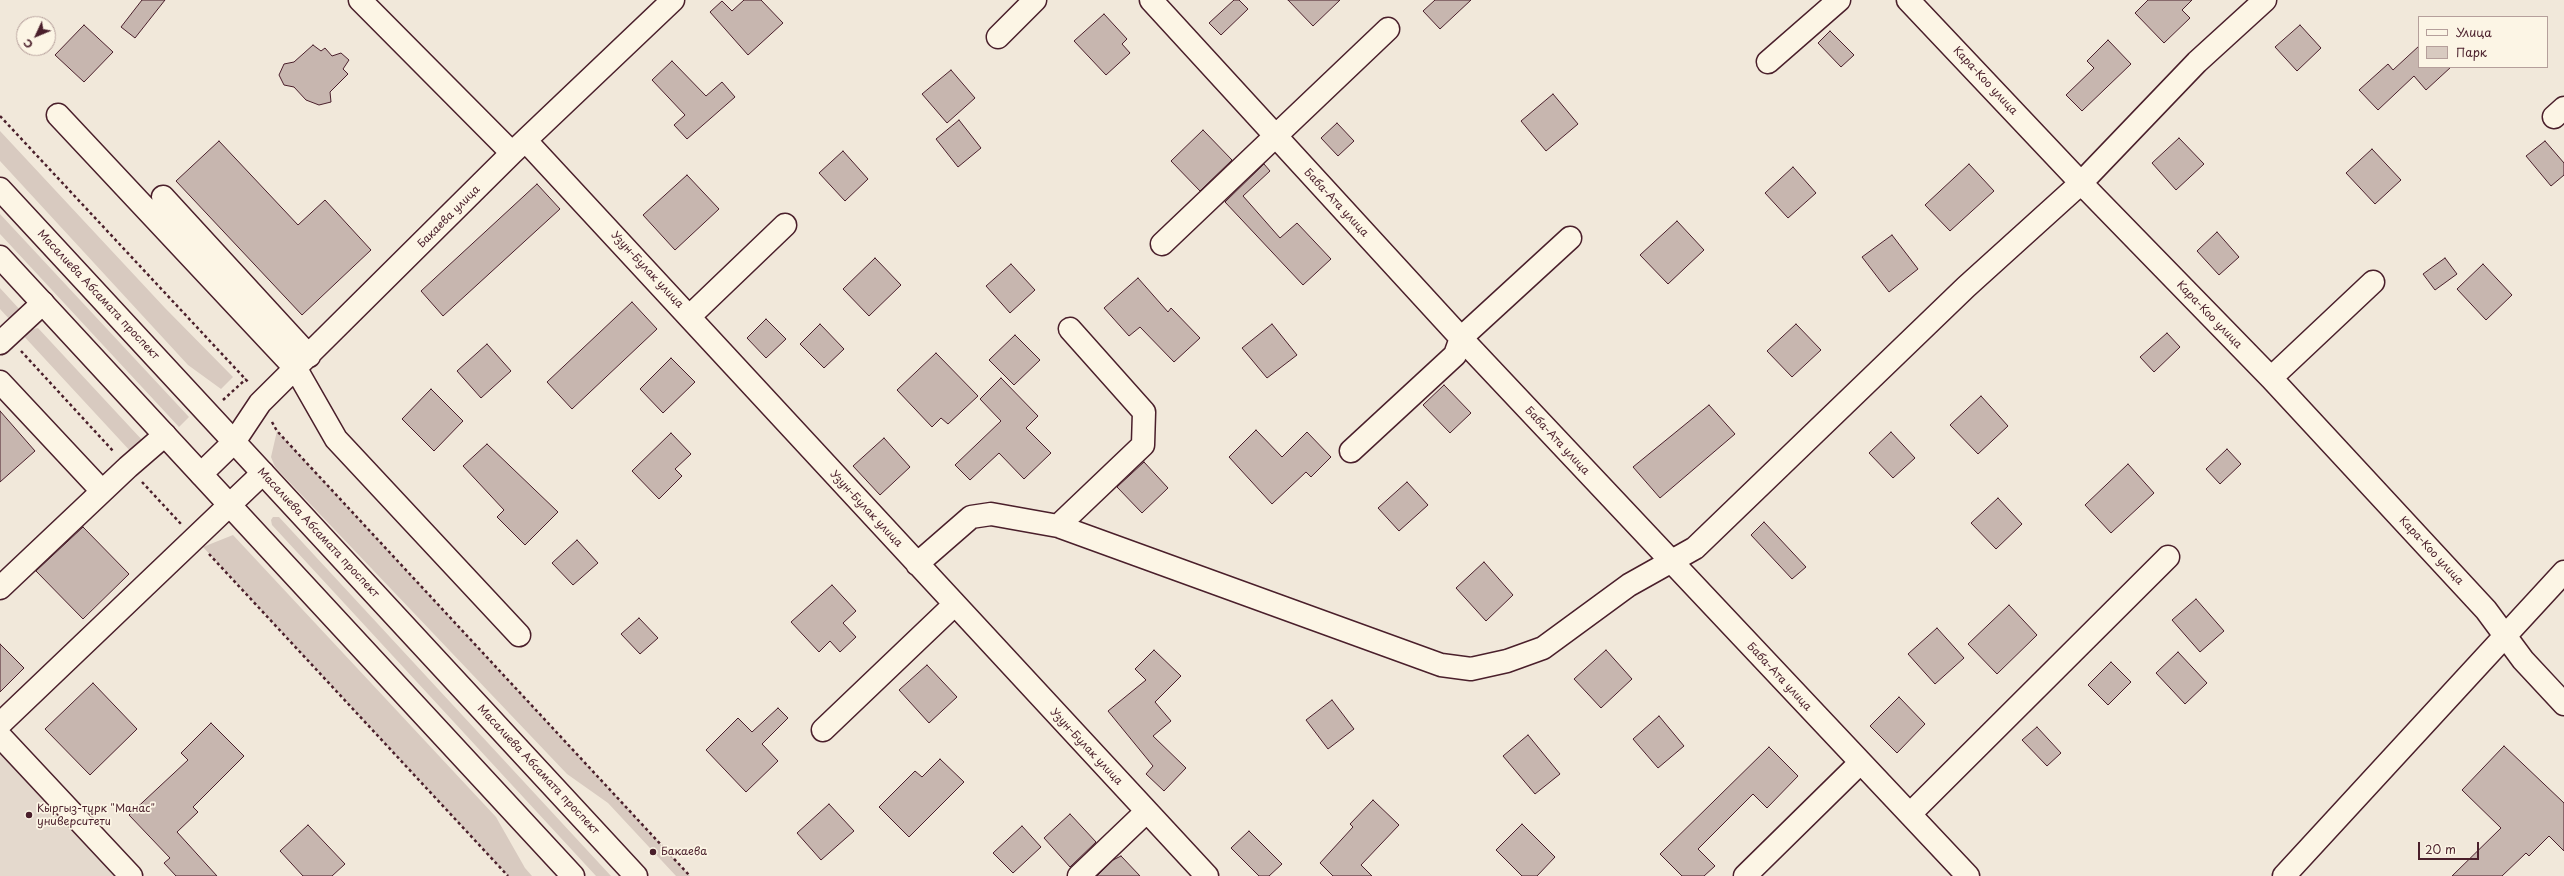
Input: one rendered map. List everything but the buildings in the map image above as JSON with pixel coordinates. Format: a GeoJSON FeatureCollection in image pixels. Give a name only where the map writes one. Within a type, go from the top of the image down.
{"type":"FeatureCollection","features":[{"type":"Feature","properties":{"kind":"street","name":"Узун-Булак улица"},"geometry":{"type":"LineString","coordinates":[[360,0],[519,147],[690,316],[954,605],[1207,876]]}},
{"type":"Feature","properties":{"kind":"street","name":"Бакаева улица"},"geometry":{"type":"LineString","coordinates":[[201,474],[234,442],[260,403],[519,147],[673,0]]}},
{"type":"Feature","properties":{"kind":"street"},"geometry":{"type":"LineString","coordinates":[[998,37],[1035,0]]}},
{"type":"Feature","properties":{"kind":"street","name":"Баба-Ата улица"},"geometry":{"type":"LineString","coordinates":[[1151,0],[1461,338],[1671,563],[1968,876]]}},
{"type":"Feature","properties":{"kind":"street"},"geometry":{"type":"LineString","coordinates":[[1768,62],[1838,0]]}},
{"type":"Feature","properties":{"kind":"street","name":"Кара-Коо улица"},"geometry":{"type":"LineString","coordinates":[[1908,0],[2081,183],[2271,378],[2486,610],[2523,660],[2564,704]]}},
{"type":"Feature","properties":{"kind":"street"},"geometry":{"type":"LineString","coordinates":[[917,564],[972,517],[991,514],[1058,526],[1441,665],[1471,669],[1507,661],[1543,648],[1629,585],[1671,563],[1695,548],[1966,287],[2081,183],[2198,62],[2265,0]]}},
{"type":"Feature","properties":{"kind":"street"},"geometry":{"type":"LineString","coordinates":[[1162,244],[1388,29]]}},
{"type":"Feature","properties":{"kind":"street"},"geometry":{"type":"LineString","coordinates":[[58,115],[303,362]]}},
{"type":"Feature","properties":{"kind":"street","name":"Масалиева Абсамата проспект"},"geometry":{"type":"LineString","coordinates":[[0,189],[636,876]]}},
{"type":"Feature","properties":{"kind":"street"},"geometry":{"type":"LineString","coordinates":[[163,197],[303,362],[336,439],[519,635]]}},
{"type":"Feature","properties":{"kind":"street"},"geometry":{"type":"LineString","coordinates":[[690,316],[785,225]]}},
{"type":"Feature","properties":{"kind":"street"},"geometry":{"type":"LineString","coordinates":[[1351,452],[1455,355],[1461,338],[1570,238]]}},
{"type":"Feature","properties":{"kind":"street"},"geometry":{"type":"LineString","coordinates":[[0,257],[573,876]]}},
{"type":"Feature","properties":{"kind":"street"},"geometry":{"type":"LineString","coordinates":[[2271,378],[2373,282]]}},
{"type":"Feature","properties":{"kind":"street"},"geometry":{"type":"LineString","coordinates":[[4,340],[43,303]]}},
{"type":"Feature","properties":{"kind":"street"},"geometry":{"type":"LineString","coordinates":[[1058,526],[1143,445],[1144,412],[1070,329]]}},
{"type":"Feature","properties":{"kind":"street"},"geometry":{"type":"LineString","coordinates":[[0,382],[102,491]]}},
{"type":"Feature","properties":{"kind":"street"},"geometry":{"type":"LineString","coordinates":[[0,588],[102,491],[165,435]]}},
{"type":"Feature","properties":{"kind":"street"},"geometry":{"type":"LineString","coordinates":[[0,724],[263,474]]}},
{"type":"Feature","properties":{"kind":"street"},"geometry":{"type":"LineString","coordinates":[[1910,814],[2168,557]]}},
{"type":"Feature","properties":{"kind":"street"},"geometry":{"type":"LineString","coordinates":[[2284,876],[2564,572]]}},
{"type":"Feature","properties":{"kind":"street"},"geometry":{"type":"LineString","coordinates":[[823,730],[954,605]]}},
{"type":"Feature","properties":{"kind":"street"},"geometry":{"type":"LineString","coordinates":[[0,736],[131,876]]}},
{"type":"Feature","properties":{"kind":"street"},"geometry":{"type":"LineString","coordinates":[[1745,876],[1860,763]]}},
{"type":"Feature","properties":{"kind":"street"},"geometry":{"type":"LineString","coordinates":[[1079,876],[1146,812]]}},
{"type":"Feature","properties":{"kind":"path"},"geometry":{"type":"LineString","coordinates":[[0,116],[247,380],[220,403]]}},
{"type":"Feature","properties":{"kind":"path"},"geometry":{"type":"LineString","coordinates":[[4,340],[128,467],[508,876]]}},
{"type":"Feature","properties":{"kind":"path"},"geometry":{"type":"LineString","coordinates":[[274,425],[690,876]]}},
{"type":"Feature","properties":{"kind":"shaded area","name":"Кыргыз-түрк \"Манас\" университети"},"geometry":{"type":"Polygon","coordinates":[[[0,754],[114,876],[0,876],[0,754]]]}},
{"type":"Feature","properties":{"kind":"green space"},"geometry":{"type":"Polygon","coordinates":[[[0,131],[165,308],[233,377],[221,389],[188,365],[0,161],[0,131]]]}},
{"type":"Feature","properties":{"kind":"green space"},"geometry":{"type":"Polygon","coordinates":[[[0,214],[189,417],[179,427],[0,234],[0,214]]]}},
{"type":"Feature","properties":{"kind":"green space"},"geometry":{"type":"Polygon","coordinates":[[[0,288],[22,312],[12,322],[0,309],[0,288]]]}},
{"type":"Feature","properties":{"kind":"green space"},"geometry":{"type":"Polygon","coordinates":[[[38,328],[143,441],[132,453],[20,332],[38,328]]]}},
{"type":"Feature","properties":{"kind":"green space"},"geometry":{"type":"Polygon","coordinates":[[[277,431],[690,876],[676,876],[608,803],[567,774],[275,467],[271,457],[277,431]]]}},
{"type":"Feature","properties":{"kind":"green space"},"geometry":{"type":"Polygon","coordinates":[[[273,517],[279,517],[611,876],[596,876],[272,525],[271,520],[273,517]]]}},
{"type":"Feature","properties":{"kind":"green space"},"geometry":{"type":"Polygon","coordinates":[[[233,535],[496,817],[525,868],[532,876],[508,876],[203,547],[233,535]]]}},
{"type":"Feature","properties":{"kind":"place","name":"Кыргыз-түрк \"Манас\" университети"},"geometry":{"type":"Point","coordinates":[29,815]}},
{"type":"Feature","properties":{"kind":"place","name":"Бакаева"},"geometry":{"type":"Point","coordinates":[653,852]}}]}
